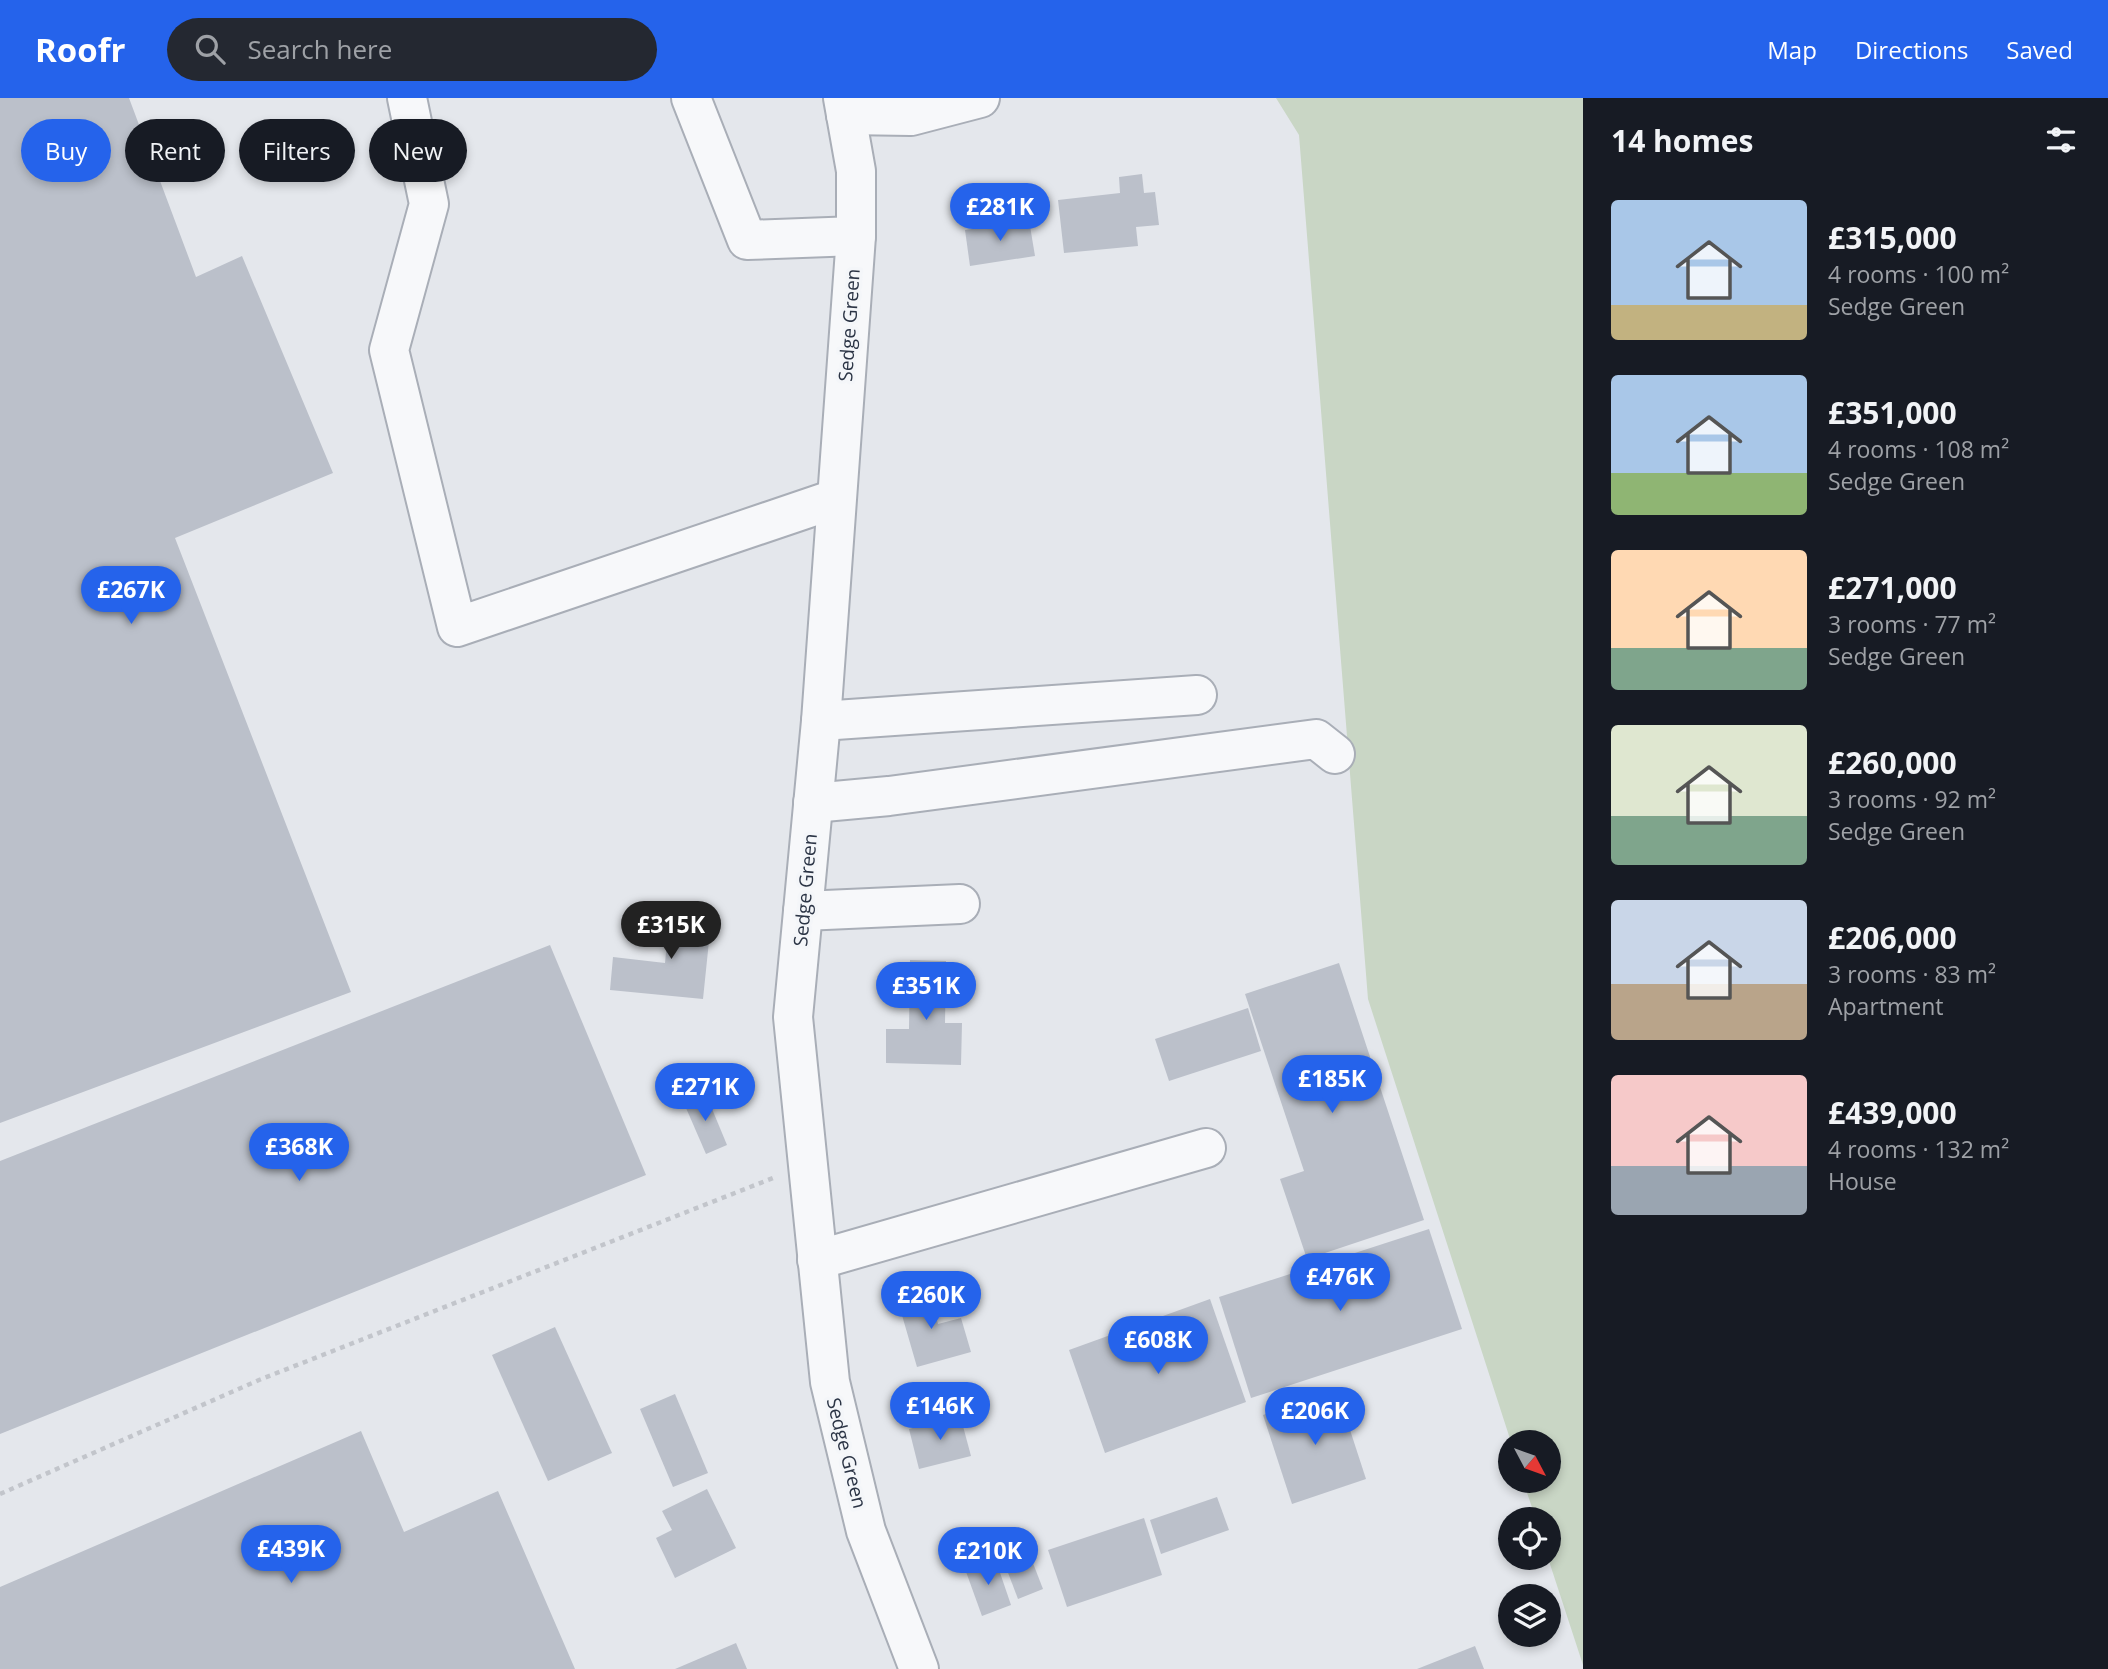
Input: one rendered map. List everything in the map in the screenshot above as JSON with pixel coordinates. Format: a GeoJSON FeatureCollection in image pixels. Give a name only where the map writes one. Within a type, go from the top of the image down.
{"type":"FeatureCollection","features":[{"type":"Feature","properties":{"kind":"street"},"geometry":{"type":"LineString","coordinates":[[407,98],[429,204],[389,350],[457,627],[835,499]]}},
{"type":"Feature","properties":{"kind":"street"},"geometry":{"type":"LineString","coordinates":[[691,98],[747,240],[856,236]]}},
{"type":"Feature","properties":{"kind":"street"},"geometry":{"type":"LineString","coordinates":[[845,106],[911,116],[980,98]]}},
{"type":"Feature","properties":{"kind":"street","name":"Sedge Green"},"geometry":{"type":"LineString","coordinates":[[845,106],[856,171],[856,236],[821,721],[793,1017],[830,1382],[866,1531],[919,1669]]}},
{"type":"Feature","properties":{"kind":"street"},"geometry":{"type":"LineString","coordinates":[[821,721],[1197,695]]}},
{"type":"Feature","properties":{"kind":"street"},"geometry":{"type":"LineString","coordinates":[[813,803],[889,796],[1316,739],[1335,754]]}},
{"type":"Feature","properties":{"kind":"street"},"geometry":{"type":"LineString","coordinates":[[803,911],[960,904]]}},
{"type":"Feature","properties":{"kind":"street"},"geometry":{"type":"LineString","coordinates":[[817,1260],[1206,1148]]}},
{"type":"Feature","properties":{"kind":"path"},"geometry":{"type":"LineString","coordinates":[[0,1494],[259,1380],[807,1165]]}},
{"type":"Feature","properties":{"kind":"green space"},"geometry":{"type":"Polygon","coordinates":[[[1276,98],[1583,98],[1583,1665],[1561,1598],[1561,1584],[1557,1584],[1552,1570],[1561,1570],[1561,1507],[1532,1507],[1527,1493],[1561,1493],[1561,1430],[1507,1430],[1368,999],[1299,135],[1276,98]]]}},
{"type":"Feature","properties":{"kind":"building"},"geometry":{"type":"Polygon","coordinates":[[[0,98],[129,98],[137,119],[125,119],[125,182],[160,182],[196,277],[242,256],[333,473],[175,538],[351,992],[0,1123],[0,98]]]}},
{"type":"Feature","properties":{"kind":"building"},"geometry":{"type":"Polygon","coordinates":[[[1142,174],[1144,193],[1155,192],[1159,225],[1136,227],[1138,246],[1064,253],[1058,200],[1120,193],[1119,177],[1142,174]]]}},
{"type":"Feature","properties":{"kind":"building"},"geometry":{"type":"Polygon","coordinates":[[[1029,220],[1035,256],[970,266],[965,230],[1029,220]]]}},
{"type":"Feature","properties":{"kind":"building"},"geometry":{"type":"Polygon","coordinates":[[[670,909],[712,912],[703,999],[610,990],[613,957],[665,963],[670,909]]]}},
{"type":"Feature","properties":{"kind":"building"},"geometry":{"type":"Polygon","coordinates":[[[550,945],[646,1175],[0,1434],[0,1161],[550,945]]]}},
{"type":"Feature","properties":{"kind":"building"},"geometry":{"type":"Polygon","coordinates":[[[910,960],[946,961],[945,1023],[962,1023],[961,1065],[886,1063],[886,1029],[909,1029],[910,960]]]}},
{"type":"Feature","properties":{"kind":"building"},"geometry":{"type":"Polygon","coordinates":[[[1339,963],[1424,1220],[1307,1259],[1280,1179],[1304,1171],[1245,994],[1339,963]]]}},
{"type":"Feature","properties":{"kind":"building"},"geometry":{"type":"Polygon","coordinates":[[[1248,1008],[1261,1051],[1169,1081],[1155,1039],[1248,1008]]]}},
{"type":"Feature","properties":{"kind":"building"},"geometry":{"type":"Polygon","coordinates":[[[705,1092],[727,1145],[706,1154],[683,1101],[705,1092]]]}},
{"type":"Feature","properties":{"kind":"building"},"geometry":{"type":"Polygon","coordinates":[[[1429,1229],[1462,1329],[1251,1398],[1219,1297],[1429,1229]]]}},
{"type":"Feature","properties":{"kind":"building"},"geometry":{"type":"Polygon","coordinates":[[[929,1289],[938,1324],[961,1318],[971,1352],[917,1367],[897,1298],[929,1289]]]}},
{"type":"Feature","properties":{"kind":"building"},"geometry":{"type":"Polygon","coordinates":[[[1210,1299],[1246,1402],[1105,1453],[1069,1350],[1210,1299]]]}},
{"type":"Feature","properties":{"kind":"building"},"geometry":{"type":"Polygon","coordinates":[[[555,1327],[612,1453],[548,1481],[492,1355],[555,1327]]]}},
{"type":"Feature","properties":{"kind":"building"},"geometry":{"type":"Polygon","coordinates":[[[1337,1390],[1366,1479],[1292,1504],[1263,1415],[1337,1390]]]}},
{"type":"Feature","properties":{"kind":"building"},"geometry":{"type":"Polygon","coordinates":[[[675,1394],[708,1473],[673,1487],[640,1409],[675,1394]]]}},
{"type":"Feature","properties":{"kind":"building"},"geometry":{"type":"Polygon","coordinates":[[[960,1415],[971,1456],[919,1469],[909,1429],[960,1415]]]}},
{"type":"Feature","properties":{"kind":"building"},"geometry":{"type":"Polygon","coordinates":[[[361,1431],[404,1532],[498,1491],[575,1669],[0,1669],[0,1587],[361,1431]]]}},
{"type":"Feature","properties":{"kind":"building"},"geometry":{"type":"Polygon","coordinates":[[[707,1489],[736,1548],[675,1578],[656,1538],[672,1530],[662,1511],[707,1489]]]}},
{"type":"Feature","properties":{"kind":"building"},"geometry":{"type":"Polygon","coordinates":[[[1217,1497],[1229,1530],[1161,1554],[1150,1520],[1217,1497]]]}},
{"type":"Feature","properties":{"kind":"building"},"geometry":{"type":"Polygon","coordinates":[[[1144,1518],[1162,1575],[1067,1607],[1048,1550],[1144,1518]]]}},
{"type":"Feature","properties":{"kind":"building"},"geometry":{"type":"Polygon","coordinates":[[[1019,1527],[1043,1589],[1018,1599],[994,1536],[1019,1527]]]}},
{"type":"Feature","properties":{"kind":"building"},"geometry":{"type":"Polygon","coordinates":[[[995,1558],[1011,1605],[982,1616],[965,1569],[995,1558]]]}},
{"type":"Feature","properties":{"kind":"building"},"geometry":{"type":"Polygon","coordinates":[[[736,1643],[747,1669],[675,1669],[736,1643]]]}},
{"type":"Feature","properties":{"kind":"building"},"geometry":{"type":"Polygon","coordinates":[[[1475,1646],[1484,1669],[1417,1669],[1475,1646]]]}}]}
